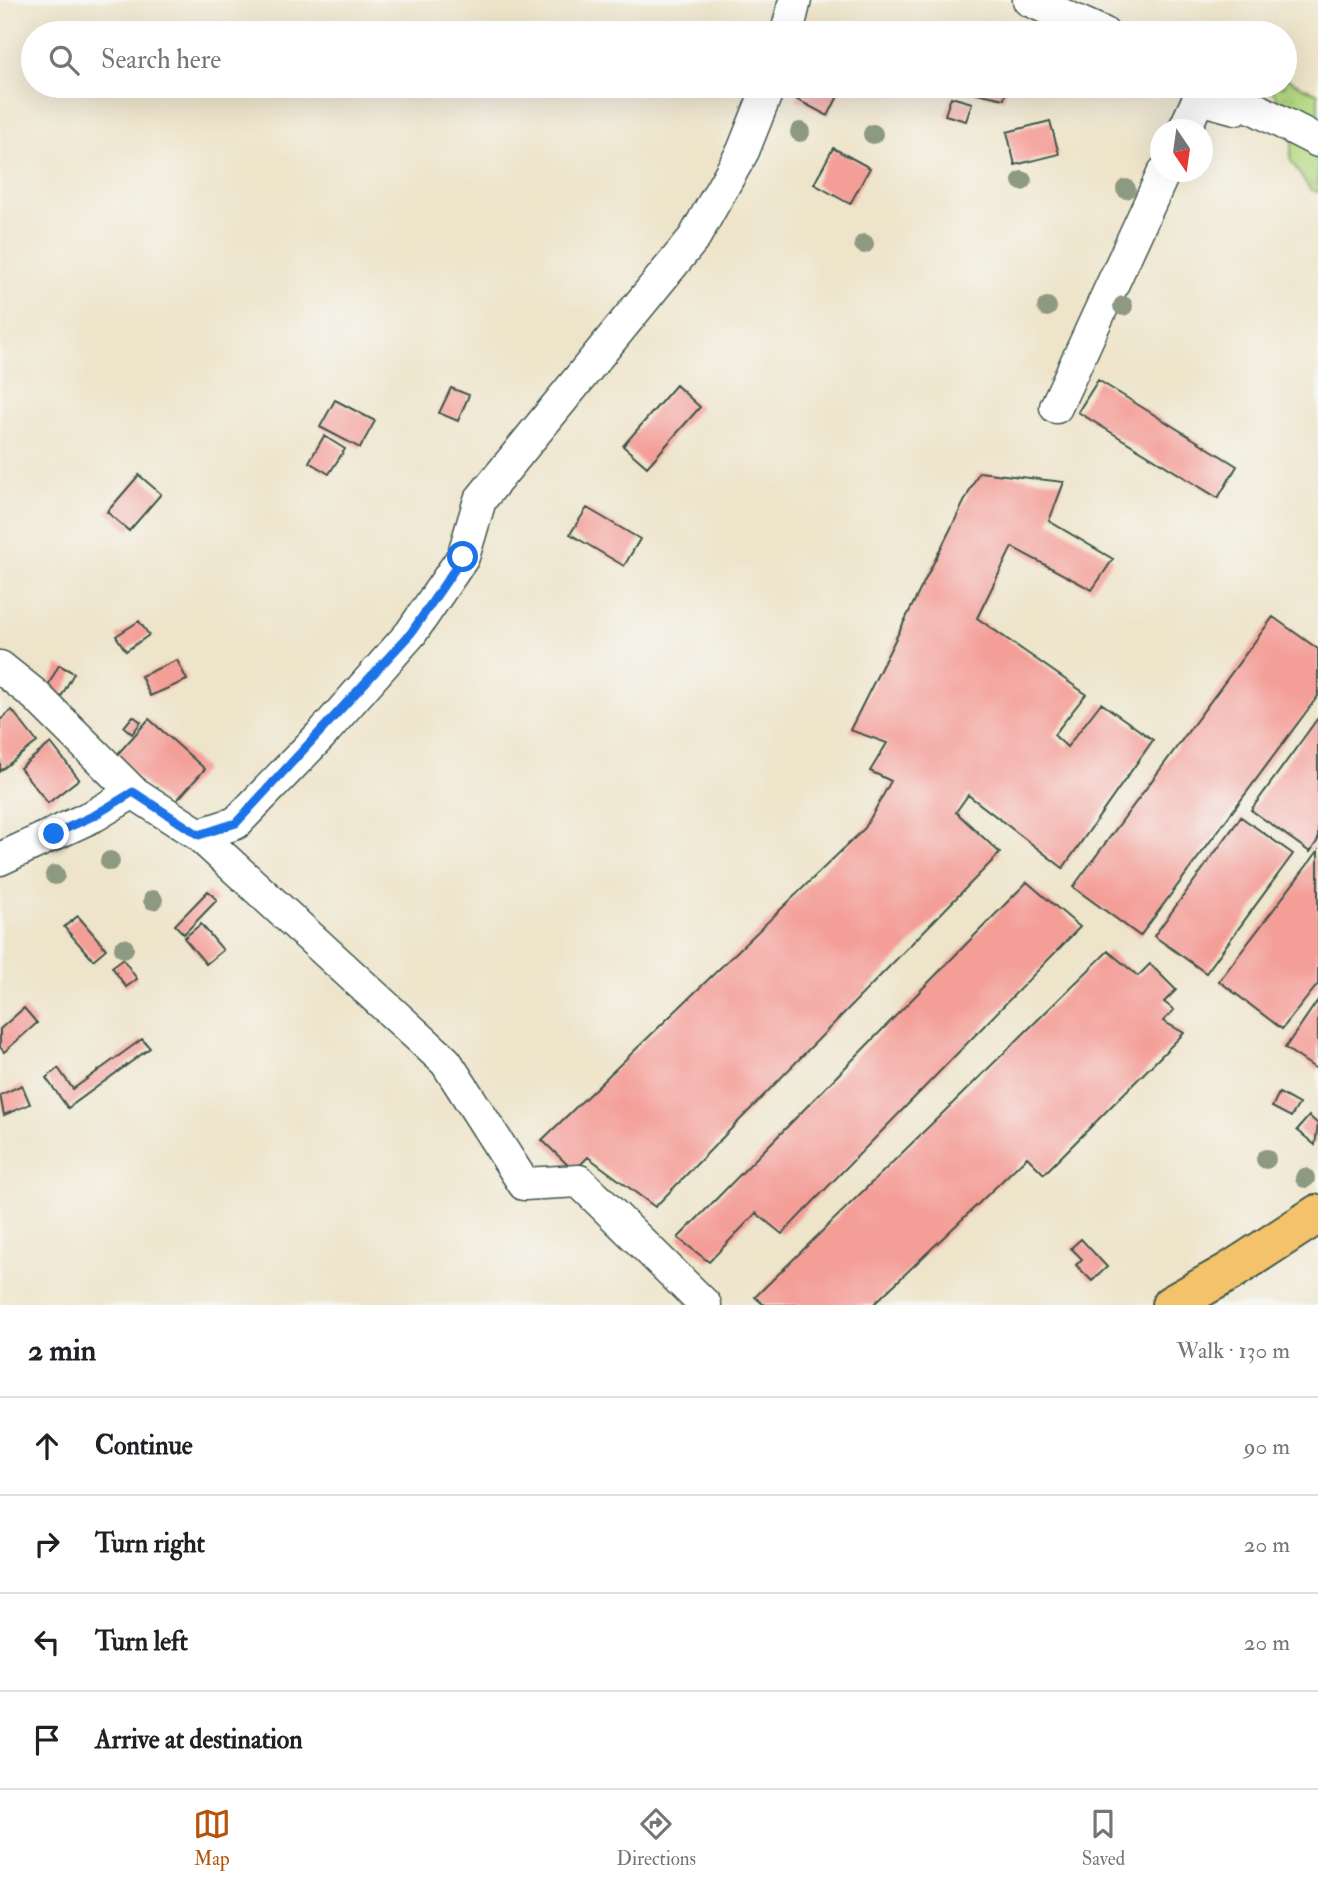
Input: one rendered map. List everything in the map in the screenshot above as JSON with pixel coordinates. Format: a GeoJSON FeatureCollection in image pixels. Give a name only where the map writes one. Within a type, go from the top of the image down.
{"type":"FeatureCollection","features":[{"type":"Feature","properties":{"kind":"main road"},"geometry":{"type":"LineString","coordinates":[[1171,1305],[1229,1272],[1318,1214]]}},
{"type":"Feature","properties":{"kind":"street"},"geometry":{"type":"LineString","coordinates":[[790,21],[795,0]]}},
{"type":"Feature","properties":{"kind":"street"},"geometry":{"type":"LineString","coordinates":[[1029,0],[1075,21]]}},
{"type":"Feature","properties":{"kind":"street"},"geometry":{"type":"LineString","coordinates":[[199,835],[236,823],[411,633],[463,557],[480,500],[694,238],[743,151],[764,98]]}},
{"type":"Feature","properties":{"kind":"street"},"geometry":{"type":"LineString","coordinates":[[1189,119],[1199,98],[1261,114]]}},
{"type":"Feature","properties":{"kind":"street"},"geometry":{"type":"LineString","coordinates":[[1232,98],[1318,141]]}},
{"type":"Feature","properties":{"kind":"street"},"geometry":{"type":"LineString","coordinates":[[1056,407],[1159,182]]}},
{"type":"Feature","properties":{"kind":"street"},"geometry":{"type":"LineString","coordinates":[[0,667],[35,695],[133,792],[199,835],[446,1062],[524,1184],[579,1181],[705,1305]]}},
{"type":"Feature","properties":{"kind":"street"},"geometry":{"type":"LineString","coordinates":[[0,859],[95,815],[133,792]]}},
{"type":"Feature","properties":{"kind":"green space"},"geometry":{"type":"Polygon","coordinates":[[[1297,84],[1318,94],[1318,192],[1310,190],[1290,159],[1295,120],[1278,98],[1297,98],[1297,84]]]}},
{"type":"Feature","properties":{"kind":"building"},"geometry":{"type":"Polygon","coordinates":[[[797,98],[837,98],[828,116],[797,98]]]}},
{"type":"Feature","properties":{"kind":"building"},"geometry":{"type":"Polygon","coordinates":[[[951,98],[972,103],[966,121],[945,115],[951,98]]]}},
{"type":"Feature","properties":{"kind":"building"},"geometry":{"type":"Polygon","coordinates":[[[1050,121],[1059,154],[1015,165],[1007,132],[1050,121]]]}},
{"type":"Feature","properties":{"kind":"building"},"geometry":{"type":"Polygon","coordinates":[[[833,148],[870,168],[850,204],[814,184],[833,148]]]}},
{"type":"Feature","properties":{"kind":"building"},"geometry":{"type":"Polygon","coordinates":[[[1098,380],[1237,466],[1218,498],[1078,412],[1098,380]]]}},
{"type":"Feature","properties":{"kind":"building"},"geometry":{"type":"Polygon","coordinates":[[[676,385],[700,407],[647,467],[623,446],[676,385]]]}},
{"type":"Feature","properties":{"kind":"building"},"geometry":{"type":"Polygon","coordinates":[[[451,388],[469,395],[458,421],[439,413],[451,388]]]}},
{"type":"Feature","properties":{"kind":"building"},"geometry":{"type":"Polygon","coordinates":[[[335,400],[375,421],[360,448],[320,427],[335,400]]]}},
{"type":"Feature","properties":{"kind":"building"},"geometry":{"type":"Polygon","coordinates":[[[324,436],[345,449],[329,474],[309,462],[324,436]]]}},
{"type":"Feature","properties":{"kind":"building"},"geometry":{"type":"Polygon","coordinates":[[[979,472],[1064,482],[1049,521],[1113,559],[1092,590],[1012,547],[977,618],[1086,694],[1054,735],[1067,747],[1101,703],[1153,740],[1063,868],[968,795],[956,812],[1000,853],[655,1207],[588,1157],[574,1171],[542,1140],[865,828],[891,781],[870,771],[887,743],[850,730],[979,472]]]}},
{"type":"Feature","properties":{"kind":"building"},"geometry":{"type":"Polygon","coordinates":[[[139,475],[161,494],[129,531],[107,512],[139,475]]]}},
{"type":"Feature","properties":{"kind":"building"},"geometry":{"type":"Polygon","coordinates":[[[587,508],[640,539],[624,566],[570,534],[587,508]]]}},
{"type":"Feature","properties":{"kind":"building"},"geometry":{"type":"Polygon","coordinates":[[[1273,617],[1318,649],[1318,696],[1140,936],[1073,887],[1273,617]]]}},
{"type":"Feature","properties":{"kind":"building"},"geometry":{"type":"Polygon","coordinates":[[[139,621],[149,635],[126,651],[116,636],[139,621]]]}},
{"type":"Feature","properties":{"kind":"building"},"geometry":{"type":"Polygon","coordinates":[[[177,660],[187,680],[150,696],[141,676],[177,660]]]}},
{"type":"Feature","properties":{"kind":"building"},"geometry":{"type":"Polygon","coordinates":[[[59,665],[74,673],[60,699],[45,691],[59,665]]]}},
{"type":"Feature","properties":{"kind":"building"},"geometry":{"type":"Polygon","coordinates":[[[12,710],[37,742],[0,771],[0,720],[12,710]]]}},
{"type":"Feature","properties":{"kind":"building"},"geometry":{"type":"Polygon","coordinates":[[[133,716],[141,722],[132,734],[124,727],[133,716]]]}},
{"type":"Feature","properties":{"kind":"building"},"geometry":{"type":"Polygon","coordinates":[[[1318,718],[1318,840],[1310,852],[1251,810],[1318,718]]]}},
{"type":"Feature","properties":{"kind":"building"},"geometry":{"type":"Polygon","coordinates":[[[149,719],[205,769],[171,807],[115,757],[149,719]]]}},
{"type":"Feature","properties":{"kind":"building"},"geometry":{"type":"Polygon","coordinates":[[[51,743],[79,779],[48,803],[20,768],[51,743]]]}},
{"type":"Feature","properties":{"kind":"building"},"geometry":{"type":"Polygon","coordinates":[[[1241,817],[1293,854],[1206,973],[1154,936],[1241,817]]]}},
{"type":"Feature","properties":{"kind":"building"},"geometry":{"type":"Polygon","coordinates":[[[1318,851],[1318,984],[1282,1029],[1219,981],[1318,851]]]}},
{"type":"Feature","properties":{"kind":"building"},"geometry":{"type":"Polygon","coordinates":[[[1027,882],[1080,927],[782,1234],[756,1213],[709,1262],[678,1238],[1027,882]]]}},
{"type":"Feature","properties":{"kind":"building"},"geometry":{"type":"Polygon","coordinates":[[[208,891],[217,900],[184,934],[175,925],[208,891]]]}},
{"type":"Feature","properties":{"kind":"building"},"geometry":{"type":"Polygon","coordinates":[[[78,916],[106,949],[93,960],[64,927],[78,916]]]}},
{"type":"Feature","properties":{"kind":"building"},"geometry":{"type":"Polygon","coordinates":[[[201,924],[223,950],[206,964],[184,938],[201,924]]]}},
{"type":"Feature","properties":{"kind":"building"},"geometry":{"type":"Polygon","coordinates":[[[1108,951],[1138,976],[1150,964],[1176,990],[1164,1002],[1174,1010],[1163,1021],[1184,1033],[1044,1174],[1027,1157],[873,1305],[764,1305],[755,1297],[1108,951]]]}},
{"type":"Feature","properties":{"kind":"building"},"geometry":{"type":"Polygon","coordinates":[[[123,959],[137,979],[126,987],[112,967],[123,959]]]}},
{"type":"Feature","properties":{"kind":"building"},"geometry":{"type":"Polygon","coordinates":[[[1318,1000],[1318,1070],[1285,1048],[1318,1000]]]}},
{"type":"Feature","properties":{"kind":"building"},"geometry":{"type":"Polygon","coordinates":[[[24,1008],[37,1023],[4,1052],[0,1047],[0,1029],[24,1008]]]}},
{"type":"Feature","properties":{"kind":"building"},"geometry":{"type":"Polygon","coordinates":[[[142,1039],[150,1048],[68,1108],[46,1078],[58,1068],[73,1089],[142,1039]]]}},
{"type":"Feature","properties":{"kind":"building"},"geometry":{"type":"Polygon","coordinates":[[[22,1085],[30,1104],[4,1115],[0,1095],[22,1085]]]}},
{"type":"Feature","properties":{"kind":"building"},"geometry":{"type":"Polygon","coordinates":[[[1279,1093],[1299,1104],[1291,1117],[1272,1107],[1279,1093]]]}},
{"type":"Feature","properties":{"kind":"building"},"geometry":{"type":"Polygon","coordinates":[[[1309,1116],[1318,1124],[1315,1145],[1297,1130],[1309,1116]]]}},
{"type":"Feature","properties":{"kind":"building"},"geometry":{"type":"Polygon","coordinates":[[[1081,1239],[1107,1267],[1092,1281],[1076,1265],[1082,1259],[1071,1248],[1081,1239]]]}},
{"type":"Feature","properties":{"kind":"route"},"geometry":{"type":"LineString","coordinates":[[54,834],[95,815],[133,792],[199,835],[236,823],[321,734],[411,633],[463,557]]}}]}
